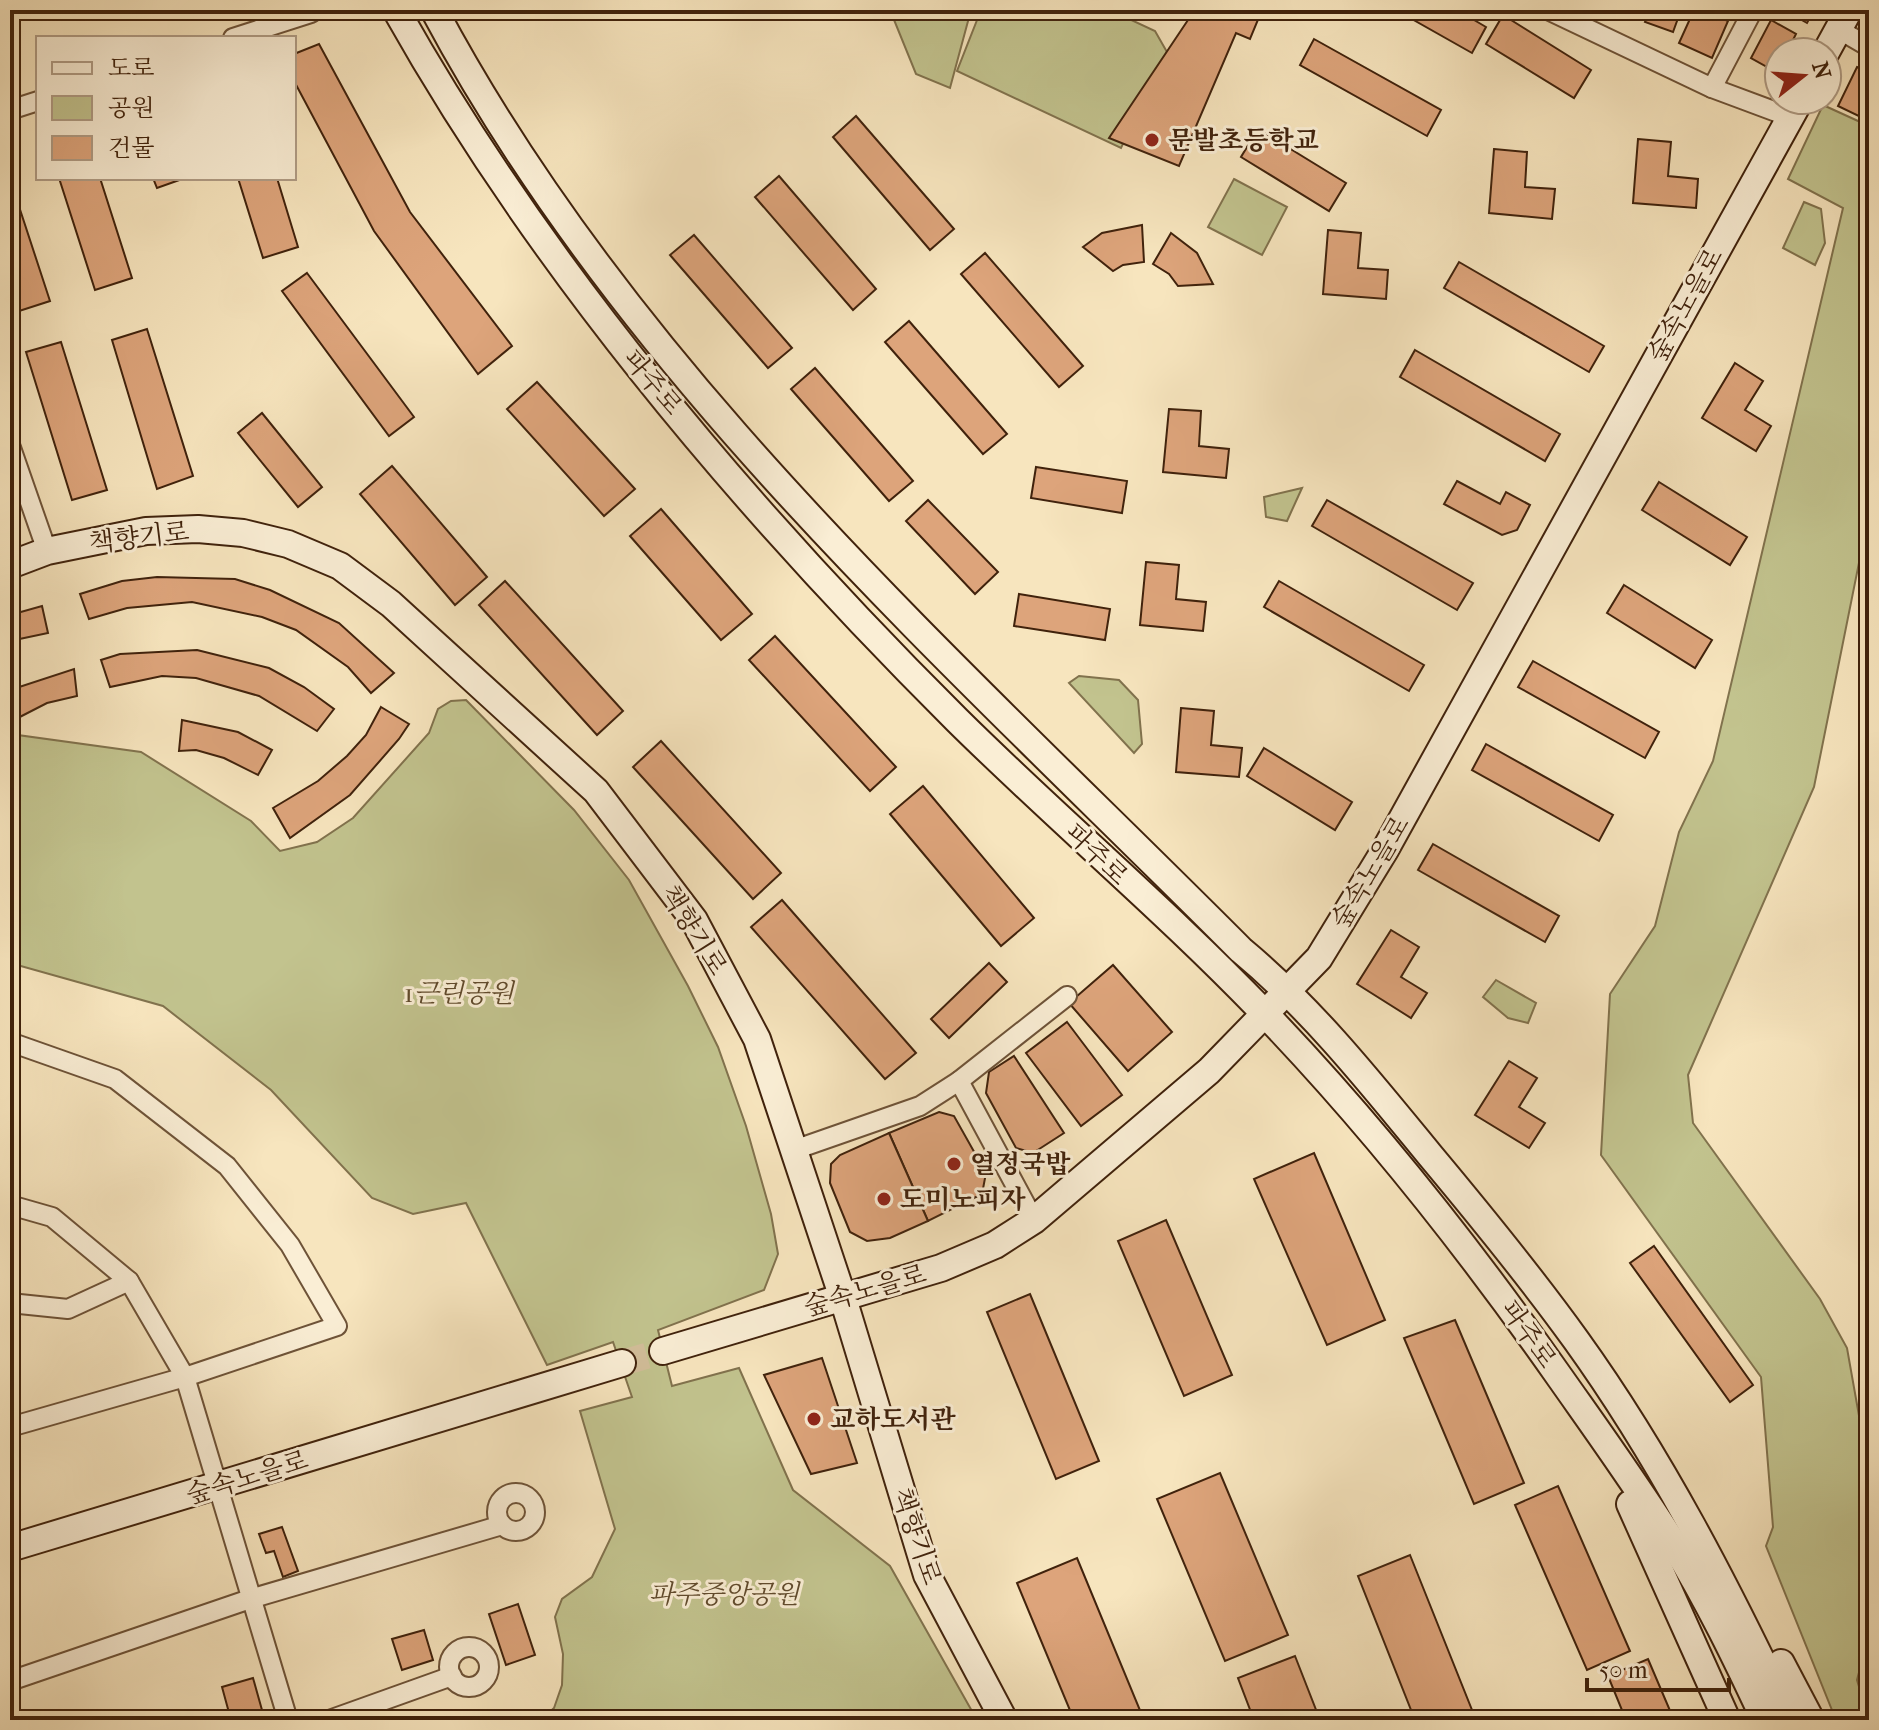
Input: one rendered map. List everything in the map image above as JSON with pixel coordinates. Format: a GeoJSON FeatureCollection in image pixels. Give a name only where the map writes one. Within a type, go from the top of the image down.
{"type":"FeatureCollection","features":[{"type":"Feature","properties":{"kind":"main road","name":"파주로"},"geometry":{"type":"LineString","coordinates":[[434,10],[523,162],[606,277],[751,452],[913,622],[1229,938],[1288,989],[1490,1227],[1577,1341],[1697,1534],[1790,1720]]}},
{"type":"Feature","properties":{"kind":"main road","name":"파주로"},"geometry":{"type":"LineString","coordinates":[[399,16],[513,199],[591,307],[709,450],[955,718],[1264,1013],[1387,1150],[1479,1263],[1675,1547],[1765,1720]]}},
{"type":"Feature","properties":{"kind":"main road","name":"숲속노을로"},"geometry":{"type":"LineString","coordinates":[[663,1351],[842,1295],[941,1268],[995,1245],[1034,1220],[1209,1071],[1319,958],[1385,850],[1791,116]]}},
{"type":"Feature","properties":{"kind":"main road","name":"책향기로"},"geometry":{"type":"LineString","coordinates":[[10,565],[47,551],[146,531],[198,529],[243,533],[288,544],[340,566],[391,604],[596,791],[694,920],[757,1039],[842,1295],[927,1575],[1004,1720]]}},
{"type":"Feature","properties":{"kind":"main road"},"geometry":{"type":"LineString","coordinates":[[1577,1341],[1623,1394],[1731,1565],[1811,1720]]}},
{"type":"Feature","properties":{"kind":"main road"},"geometry":{"type":"LineString","coordinates":[[1537,1345],[1639,1521],[1727,1720]]}},
{"type":"Feature","properties":{"kind":"main road","name":"숲속노을로"},"geometry":{"type":"LineString","coordinates":[[10,1548],[622,1363]]}},
{"type":"Feature","properties":{"kind":"street"},"geometry":{"type":"LineString","coordinates":[[1548,10],[1712,88],[1763,101]]}},
{"type":"Feature","properties":{"kind":"street"},"geometry":{"type":"LineString","coordinates":[[1712,88],[1753,10]]}},
{"type":"Feature","properties":{"kind":"street"},"geometry":{"type":"LineString","coordinates":[[239,36],[315,11]]}},
{"type":"Feature","properties":{"kind":"street"},"geometry":{"type":"LineString","coordinates":[[1838,30],[1869,47]]}},
{"type":"Feature","properties":{"kind":"street"},"geometry":{"type":"LineString","coordinates":[[10,110],[36,102]]}},
{"type":"Feature","properties":{"kind":"street"},"geometry":{"type":"LineString","coordinates":[[10,445],[47,551]]}},
{"type":"Feature","properties":{"kind":"street"},"geometry":{"type":"LineString","coordinates":[[794,1150],[920,1106],[959,1081],[1067,996]]}},
{"type":"Feature","properties":{"kind":"street"},"geometry":{"type":"LineString","coordinates":[[10,1042],[115,1079],[227,1166],[290,1245],[337,1326],[185,1377],[10,1427]]}},
{"type":"Feature","properties":{"kind":"street"},"geometry":{"type":"LineString","coordinates":[[959,1081],[1034,1220]]}},
{"type":"Feature","properties":{"kind":"street"},"geometry":{"type":"LineString","coordinates":[[10,1205],[52,1217],[129,1281],[185,1377],[215,1486],[288,1720]]}},
{"type":"Feature","properties":{"kind":"street"},"geometry":{"type":"LineString","coordinates":[[10,1303],[68,1309],[129,1281]]}},
{"type":"Feature","properties":{"kind":"street"},"geometry":{"type":"LineString","coordinates":[[10,1681],[250,1599],[502,1525]]}},
{"type":"Feature","properties":{"kind":"street"},"geometry":{"type":"LineString","coordinates":[[329,1720],[452,1676]]}},
{"type":"Feature","properties":{"kind":"green space"},"geometry":{"type":"Polygon","coordinates":[[[890,10],[971,10],[950,88],[916,74],[890,10]]]}},
{"type":"Feature","properties":{"kind":"green space"},"geometry":{"type":"Polygon","coordinates":[[[981,10],[1110,10],[1155,31],[1167,52],[1121,148],[957,71],[981,10]]]}},
{"type":"Feature","properties":{"kind":"green space"},"geometry":{"type":"Polygon","coordinates":[[[1843,114],[1869,126],[1869,513],[1814,787],[1688,1075],[1693,1123],[1820,1299],[1847,1348],[1869,1472],[1869,1634],[1857,1680],[1869,1720],[1836,1720],[1766,1546],[1773,1527],[1761,1377],[1601,1155],[1610,994],[1655,926],[1679,832],[1713,761],[1843,208],[1788,179],[1818,116],[1843,114]]]}},
{"type":"Feature","properties":{"kind":"green space"},"geometry":{"type":"Polygon","coordinates":[[[1234,179],[1287,207],[1262,255],[1208,227],[1234,179]]]}},
{"type":"Feature","properties":{"kind":"green space"},"geometry":{"type":"Polygon","coordinates":[[[1804,202],[1821,209],[1825,243],[1815,265],[1783,248],[1804,202]]]}},
{"type":"Feature","properties":{"kind":"green space"},"geometry":{"type":"Polygon","coordinates":[[[1302,488],[1287,521],[1266,517],[1264,497],[1302,488]]]}},
{"type":"Feature","properties":{"kind":"green space"},"geometry":{"type":"Polygon","coordinates":[[[1079,676],[1119,680],[1138,700],[1142,744],[1134,753],[1069,683],[1079,676]]]}},
{"type":"Feature","properties":{"kind":"green space","name":"1근린공원"},"geometry":{"type":"Polygon","coordinates":[[[466,700],[574,810],[629,880],[718,1047],[746,1126],[771,1214],[778,1254],[764,1290],[658,1330],[672,1386],[739,1368],[793,1490],[890,1566],[977,1720],[541,1720],[554,1708],[562,1685],[563,1654],[555,1617],[562,1599],[592,1577],[615,1529],[580,1411],[632,1397],[613,1342],[547,1365],[466,1203],[413,1214],[372,1198],[271,1090],[163,1006],[10,963],[10,734],[141,752],[251,821],[280,851],[317,842],[353,818],[429,733],[438,709],[451,701],[466,700]]]}},
{"type":"Feature","properties":{"kind":"green space"},"geometry":{"type":"Polygon","coordinates":[[[1496,980],[1536,1003],[1528,1023],[1508,1018],[1483,997],[1496,980]]]}},
{"type":"Feature","properties":{"kind":"building"},"geometry":{"type":"Polygon","coordinates":[[[1174,10],[1262,10],[1250,39],[1236,33],[1179,166],[1109,138],[1190,17],[1174,10]]]}},
{"type":"Feature","properties":{"kind":"building"},"geometry":{"type":"Polygon","coordinates":[[[1396,10],[1457,10],[1486,27],[1472,53],[1396,10]]]}},
{"type":"Feature","properties":{"kind":"building"},"geometry":{"type":"Polygon","coordinates":[[[1650,10],[1681,10],[1673,32],[1645,22],[1650,10]]]}},
{"type":"Feature","properties":{"kind":"building"},"geometry":{"type":"Polygon","coordinates":[[[1694,10],[1704,10],[1728,21],[1712,58],[1679,43],[1694,10]]]}},
{"type":"Feature","properties":{"kind":"building"},"geometry":{"type":"Polygon","coordinates":[[[1784,10],[1814,10],[1807,23],[1784,10]]]}},
{"type":"Feature","properties":{"kind":"building"},"geometry":{"type":"Polygon","coordinates":[[[1503,15],[1591,70],[1574,98],[1486,44],[1503,15]]]}},
{"type":"Feature","properties":{"kind":"building"},"geometry":{"type":"Polygon","coordinates":[[[1771,20],[1796,34],[1763,36],[1763,65],[1751,58],[1771,20]]]}},
{"type":"Feature","properties":{"kind":"building"},"geometry":{"type":"Polygon","coordinates":[[[1314,39],[1441,110],[1427,136],[1300,65],[1314,39]]]}},
{"type":"Feature","properties":{"kind":"building"},"geometry":{"type":"Polygon","coordinates":[[[319,44],[410,212],[512,346],[478,374],[374,231],[296,85],[296,53],[319,44]]]}},
{"type":"Feature","properties":{"kind":"building"},"geometry":{"type":"Polygon","coordinates":[[[1857,67],[1869,73],[1869,121],[1843,108],[1843,96],[1857,67]]]}},
{"type":"Feature","properties":{"kind":"building"},"geometry":{"type":"Polygon","coordinates":[[[856,116],[954,229],[930,250],[833,137],[856,116]]]}},
{"type":"Feature","properties":{"kind":"building"},"geometry":{"type":"Polygon","coordinates":[[[1258,129],[1346,183],[1329,211],[1241,157],[1258,129]]]}},
{"type":"Feature","properties":{"kind":"building"},"geometry":{"type":"Polygon","coordinates":[[[1638,139],[1671,142],[1668,176],[1698,179],[1696,208],[1633,203],[1638,139]]]}},
{"type":"Feature","properties":{"kind":"building"},"geometry":{"type":"Polygon","coordinates":[[[1494,149],[1527,152],[1525,187],[1555,189],[1552,219],[1489,213],[1494,149]]]}},
{"type":"Feature","properties":{"kind":"building"},"geometry":{"type":"Polygon","coordinates":[[[779,176],[876,289],[853,310],[755,197],[779,176]]]}},
{"type":"Feature","properties":{"kind":"building"},"geometry":{"type":"Polygon","coordinates":[[[10,179],[50,301],[13,313],[10,303],[10,179]]]}},
{"type":"Feature","properties":{"kind":"building"},"geometry":{"type":"Polygon","coordinates":[[[60,180],[101,180],[132,278],[95,290],[60,180]]]}},
{"type":"Feature","properties":{"kind":"building"},"geometry":{"type":"Polygon","coordinates":[[[154,180],[179,180],[157,188],[154,180]]]}},
{"type":"Feature","properties":{"kind":"building"},"geometry":{"type":"Polygon","coordinates":[[[239,180],[278,180],[298,247],[263,258],[239,180]]]}},
{"type":"Feature","properties":{"kind":"building"},"geometry":{"type":"Polygon","coordinates":[[[1142,225],[1144,262],[1123,265],[1113,271],[1083,247],[1102,233],[1142,225]]]}},
{"type":"Feature","properties":{"kind":"building"},"geometry":{"type":"Polygon","coordinates":[[[1328,230],[1361,233],[1358,268],[1388,270],[1386,299],[1323,294],[1328,230]]]}},
{"type":"Feature","properties":{"kind":"building"},"geometry":{"type":"Polygon","coordinates":[[[1171,233],[1197,253],[1213,284],[1178,286],[1169,274],[1153,264],[1171,233]]]}},
{"type":"Feature","properties":{"kind":"building"},"geometry":{"type":"Polygon","coordinates":[[[694,235],[792,348],[768,368],[670,255],[694,235]]]}},
{"type":"Feature","properties":{"kind":"building"},"geometry":{"type":"Polygon","coordinates":[[[985,253],[1083,366],[1059,387],[961,274],[985,253]]]}},
{"type":"Feature","properties":{"kind":"building"},"geometry":{"type":"Polygon","coordinates":[[[1459,262],[1604,346],[1589,372],[1444,288],[1459,262]]]}},
{"type":"Feature","properties":{"kind":"building"},"geometry":{"type":"Polygon","coordinates":[[[307,273],[414,417],[389,436],[282,291],[307,273]]]}},
{"type":"Feature","properties":{"kind":"building"},"geometry":{"type":"Polygon","coordinates":[[[909,321],[1007,434],[983,454],[885,342],[909,321]]]}},
{"type":"Feature","properties":{"kind":"building"},"geometry":{"type":"Polygon","coordinates":[[[147,329],[193,476],[157,489],[112,340],[147,329]]]}},
{"type":"Feature","properties":{"kind":"building"},"geometry":{"type":"Polygon","coordinates":[[[61,342],[107,490],[72,500],[26,352],[61,342]]]}},
{"type":"Feature","properties":{"kind":"building"},"geometry":{"type":"Polygon","coordinates":[[[1415,350],[1560,434],[1545,461],[1400,377],[1415,350]]]}},
{"type":"Feature","properties":{"kind":"building"},"geometry":{"type":"Polygon","coordinates":[[[1735,363],[1763,381],[1745,410],[1771,426],[1756,451],[1702,418],[1735,363]]]}},
{"type":"Feature","properties":{"kind":"building"},"geometry":{"type":"Polygon","coordinates":[[[815,368],[913,481],[889,501],[791,389],[815,368]]]}},
{"type":"Feature","properties":{"kind":"building"},"geometry":{"type":"Polygon","coordinates":[[[537,382],[635,489],[604,516],[507,409],[537,382]]]}},
{"type":"Feature","properties":{"kind":"building"},"geometry":{"type":"Polygon","coordinates":[[[1169,409],[1201,411],[1199,446],[1229,449],[1226,478],[1163,472],[1169,409]]]}},
{"type":"Feature","properties":{"kind":"building"},"geometry":{"type":"Polygon","coordinates":[[[262,413],[322,487],[298,507],[238,433],[262,413]]]}},
{"type":"Feature","properties":{"kind":"building"},"geometry":{"type":"Polygon","coordinates":[[[392,466],[487,577],[455,605],[360,494],[392,466]]]}},
{"type":"Feature","properties":{"kind":"building"},"geometry":{"type":"Polygon","coordinates":[[[1036,467],[1127,481],[1122,513],[1031,498],[1036,467]]]}},
{"type":"Feature","properties":{"kind":"building"},"geometry":{"type":"Polygon","coordinates":[[[1457,481],[1500,504],[1506,492],[1530,505],[1517,530],[1502,535],[1444,504],[1457,481]]]}},
{"type":"Feature","properties":{"kind":"building"},"geometry":{"type":"Polygon","coordinates":[[[1659,482],[1747,537],[1730,565],[1642,510],[1659,482]]]}},
{"type":"Feature","properties":{"kind":"building"},"geometry":{"type":"Polygon","coordinates":[[[928,500],[998,572],[975,594],[906,521],[928,500]]]}},
{"type":"Feature","properties":{"kind":"building"},"geometry":{"type":"Polygon","coordinates":[[[1327,500],[1473,583],[1457,610],[1312,526],[1327,500]]]}},
{"type":"Feature","properties":{"kind":"building"},"geometry":{"type":"Polygon","coordinates":[[[661,509],[752,614],[721,640],[630,536],[661,509]]]}},
{"type":"Feature","properties":{"kind":"building"},"geometry":{"type":"Polygon","coordinates":[[[1146,562],[1179,565],[1176,599],[1206,602],[1203,631],[1140,625],[1146,562]]]}},
{"type":"Feature","properties":{"kind":"building"},"geometry":{"type":"Polygon","coordinates":[[[157,577],[235,579],[270,590],[339,623],[394,673],[371,693],[348,667],[296,630],[262,617],[192,602],[127,608],[89,619],[80,594],[122,581],[157,577]]]}},
{"type":"Feature","properties":{"kind":"building"},"geometry":{"type":"Polygon","coordinates":[[[505,581],[623,711],[597,735],[479,605],[505,581]]]}},
{"type":"Feature","properties":{"kind":"building"},"geometry":{"type":"Polygon","coordinates":[[[1279,581],[1424,665],[1409,691],[1264,607],[1279,581]]]}},
{"type":"Feature","properties":{"kind":"building"},"geometry":{"type":"Polygon","coordinates":[[[1624,585],[1712,640],[1695,668],[1607,613],[1624,585]]]}},
{"type":"Feature","properties":{"kind":"building"},"geometry":{"type":"Polygon","coordinates":[[[1019,594],[1110,609],[1105,640],[1014,626],[1019,594]]]}},
{"type":"Feature","properties":{"kind":"building"},"geometry":{"type":"Polygon","coordinates":[[[42,606],[48,633],[10,641],[10,615],[42,606]]]}},
{"type":"Feature","properties":{"kind":"building"},"geometry":{"type":"Polygon","coordinates":[[[775,636],[896,767],[870,791],[749,660],[775,636]]]}},
{"type":"Feature","properties":{"kind":"building"},"geometry":{"type":"Polygon","coordinates":[[[1869,643],[1869,679],[1860,677],[1869,643]]]}},
{"type":"Feature","properties":{"kind":"building"},"geometry":{"type":"Polygon","coordinates":[[[197,650],[269,668],[304,687],[334,709],[317,731],[259,696],[196,678],[162,676],[110,687],[101,660],[120,654],[197,650]]]}},
{"type":"Feature","properties":{"kind":"building"},"geometry":{"type":"Polygon","coordinates":[[[1533,661],[1659,732],[1645,758],[1518,687],[1533,661]]]}},
{"type":"Feature","properties":{"kind":"building"},"geometry":{"type":"Polygon","coordinates":[[[74,669],[77,696],[47,703],[10,722],[10,690],[74,669]]]}},
{"type":"Feature","properties":{"kind":"building"},"geometry":{"type":"Polygon","coordinates":[[[381,707],[409,724],[399,739],[350,795],[290,838],[273,808],[318,781],[347,756],[366,735],[381,707]]]}},
{"type":"Feature","properties":{"kind":"building"},"geometry":{"type":"Polygon","coordinates":[[[1181,708],[1214,711],[1211,745],[1242,748],[1239,777],[1176,772],[1181,708]]]}},
{"type":"Feature","properties":{"kind":"building"},"geometry":{"type":"Polygon","coordinates":[[[182,720],[238,732],[272,750],[258,775],[224,758],[196,750],[179,751],[182,720]]]}},
{"type":"Feature","properties":{"kind":"building"},"geometry":{"type":"Polygon","coordinates":[[[661,741],[781,873],[753,899],[633,767],[661,741]]]}},
{"type":"Feature","properties":{"kind":"building"},"geometry":{"type":"Polygon","coordinates":[[[1486,744],[1613,815],[1599,841],[1472,770],[1486,744]]]}},
{"type":"Feature","properties":{"kind":"building"},"geometry":{"type":"Polygon","coordinates":[[[1264,748],[1352,802],[1335,830],[1247,776],[1264,748]]]}},
{"type":"Feature","properties":{"kind":"building"},"geometry":{"type":"Polygon","coordinates":[[[923,786],[1034,918],[1001,946],[890,814],[923,786]]]}},
{"type":"Feature","properties":{"kind":"building"},"geometry":{"type":"Polygon","coordinates":[[[1433,844],[1559,916],[1545,942],[1418,870],[1433,844]]]}},
{"type":"Feature","properties":{"kind":"building"},"geometry":{"type":"Polygon","coordinates":[[[782,900],[916,1053],[885,1079],[751,927],[782,900]]]}},
{"type":"Feature","properties":{"kind":"building"},"geometry":{"type":"Polygon","coordinates":[[[1391,930],[1419,947],[1401,977],[1427,993],[1411,1018],[1357,984],[1391,930]]]}},
{"type":"Feature","properties":{"kind":"building"},"geometry":{"type":"Polygon","coordinates":[[[989,963],[1007,982],[949,1038],[931,1019],[989,963]]]}},
{"type":"Feature","properties":{"kind":"building"},"geometry":{"type":"Polygon","coordinates":[[[1113,965],[1172,1032],[1128,1071],[1069,1003],[1113,965]]]}},
{"type":"Feature","properties":{"kind":"building"},"geometry":{"type":"Polygon","coordinates":[[[1067,1022],[1122,1095],[1081,1126],[1026,1053],[1067,1022]]]}},
{"type":"Feature","properties":{"kind":"building"},"geometry":{"type":"Polygon","coordinates":[[[1014,1056],[1064,1133],[1033,1153],[1016,1148],[986,1093],[989,1072],[1014,1056]]]}},
{"type":"Feature","properties":{"kind":"building"},"geometry":{"type":"Polygon","coordinates":[[[1509,1061],[1537,1078],[1519,1107],[1545,1123],[1529,1148],[1475,1115],[1509,1061]]]}},
{"type":"Feature","properties":{"kind":"building"},"geometry":{"type":"Polygon","coordinates":[[[939,1112],[954,1116],[986,1173],[982,1194],[928,1221],[889,1133],[939,1112]]]}},
{"type":"Feature","properties":{"kind":"building"},"geometry":{"type":"Polygon","coordinates":[[[889,1133],[928,1221],[890,1238],[867,1241],[850,1232],[830,1183],[831,1164],[840,1155],[889,1133]]]}},
{"type":"Feature","properties":{"kind":"building"},"geometry":{"type":"Polygon","coordinates":[[[1314,1153],[1385,1320],[1327,1345],[1254,1179],[1314,1153]]]}},
{"type":"Feature","properties":{"kind":"building"},"geometry":{"type":"Polygon","coordinates":[[[1166,1220],[1232,1375],[1184,1396],[1118,1241],[1166,1220]]]}},
{"type":"Feature","properties":{"kind":"building"},"geometry":{"type":"Polygon","coordinates":[[[1654,1246],[1753,1385],[1730,1402],[1630,1263],[1654,1246]]]}},
{"type":"Feature","properties":{"kind":"building"},"geometry":{"type":"Polygon","coordinates":[[[1030,1294],[1099,1461],[1056,1479],[987,1312],[1030,1294]]]}},
{"type":"Feature","properties":{"kind":"building"},"geometry":{"type":"Polygon","coordinates":[[[1455,1320],[1524,1483],[1474,1504],[1404,1338],[1455,1320]]]}},
{"type":"Feature","properties":{"kind":"building","name":"교하도서관"},"geometry":{"type":"Polygon","coordinates":[[[822,1358],[857,1463],[811,1474],[764,1375],[822,1358]]]}},
{"type":"Feature","properties":{"kind":"building"},"geometry":{"type":"Polygon","coordinates":[[[1220,1473],[1288,1635],[1225,1661],[1157,1499],[1220,1473]]]}},
{"type":"Feature","properties":{"kind":"building"},"geometry":{"type":"Polygon","coordinates":[[[1558,1486],[1630,1651],[1587,1670],[1515,1505],[1558,1486]]]}},
{"type":"Feature","properties":{"kind":"building"},"geometry":{"type":"Polygon","coordinates":[[[282,1527],[298,1571],[283,1577],[274,1551],[266,1553],[259,1534],[282,1527]]]}},
{"type":"Feature","properties":{"kind":"building"},"geometry":{"type":"Polygon","coordinates":[[[1410,1555],[1476,1720],[1415,1720],[1358,1576],[1410,1555]]]}},
{"type":"Feature","properties":{"kind":"building"},"geometry":{"type":"Polygon","coordinates":[[[1077,1558],[1144,1720],[1074,1720],[1017,1583],[1077,1558]]]}},
{"type":"Feature","properties":{"kind":"building"},"geometry":{"type":"Polygon","coordinates":[[[518,1604],[535,1655],[506,1665],[489,1614],[518,1604]]]}},
{"type":"Feature","properties":{"kind":"building"},"geometry":{"type":"Polygon","coordinates":[[[424,1630],[433,1660],[402,1670],[392,1639],[424,1630]]]}},
{"type":"Feature","properties":{"kind":"building"},"geometry":{"type":"Polygon","coordinates":[[[1295,1656],[1320,1720],[1254,1720],[1238,1678],[1295,1656]]]}},
{"type":"Feature","properties":{"kind":"building"},"geometry":{"type":"Polygon","coordinates":[[[1648,1659],[1674,1720],[1626,1720],[1608,1676],[1648,1659]]]}},
{"type":"Feature","properties":{"kind":"building"},"geometry":{"type":"Polygon","coordinates":[[[253,1678],[262,1710],[251,1713],[253,1720],[231,1720],[222,1687],[253,1678]]]}},
{"type":"Feature","properties":{"kind":"tunnel"},"geometry":{"type":"LineString","coordinates":[[622,1363],[663,1351]]}},
{"type":"Feature","properties":{"kind":"place","name":"문발초등학교"},"geometry":{"type":"Point","coordinates":[1152,140]}},
{"type":"Feature","properties":{"kind":"place","name":"열정국밥"},"geometry":{"type":"Point","coordinates":[954,1164]}},
{"type":"Feature","properties":{"kind":"place","name":"도미노피자"},"geometry":{"type":"Point","coordinates":[884,1199]}},
{"type":"Feature","properties":{"kind":"place","name":"교하도서관"},"geometry":{"type":"Point","coordinates":[814,1419]}},
{"type":"Feature","properties":{"kind":"park label","name":"파주중앙공원"},"geometry":{"type":"Point","coordinates":[724,1594]}}]}
